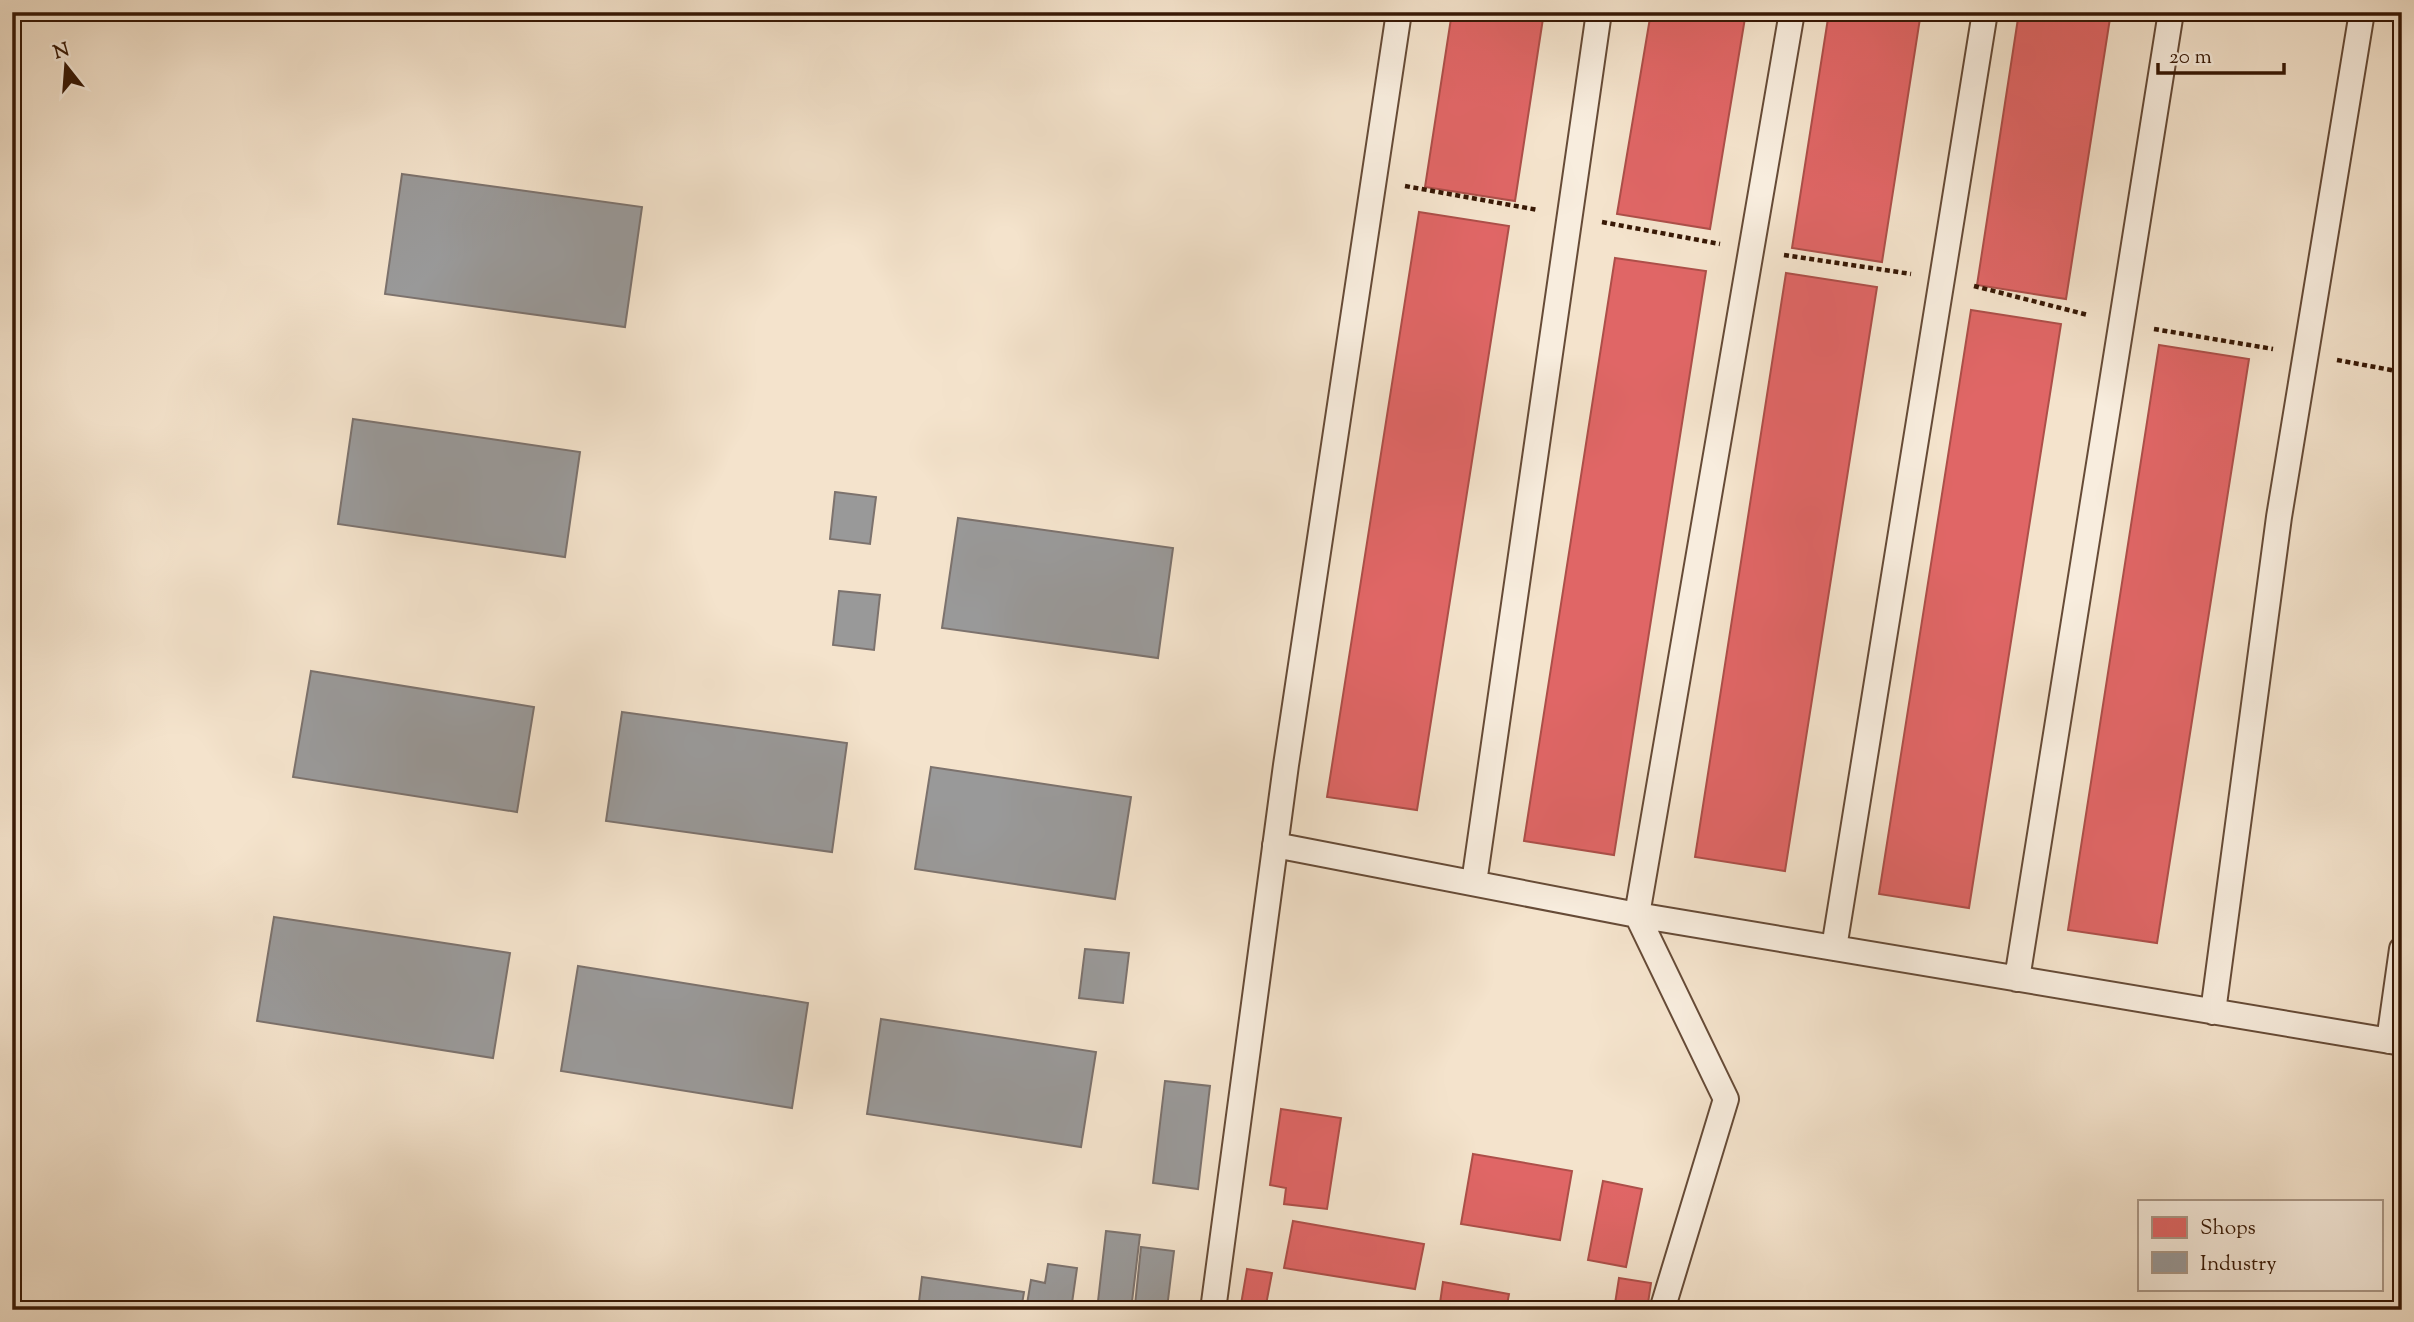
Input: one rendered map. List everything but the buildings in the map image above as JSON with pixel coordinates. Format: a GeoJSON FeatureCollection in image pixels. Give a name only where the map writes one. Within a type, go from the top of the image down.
{"type":"FeatureCollection","features":[{"type":"Feature","properties":{"kind":"lane"},"geometry":{"type":"LineString","coordinates":[[1213,1310],[1275,845],[1399,12]]}},
{"type":"Feature","properties":{"kind":"lane"},"geometry":{"type":"LineString","coordinates":[[1474,883],[1599,12]]}},
{"type":"Feature","properties":{"kind":"lane"},"geometry":{"type":"LineString","coordinates":[[1662,1310],[1726,1099],[1637,915],[1793,12]]}},
{"type":"Feature","properties":{"kind":"lane"},"geometry":{"type":"LineString","coordinates":[[1834,948],[1985,12]]}},
{"type":"Feature","properties":{"kind":"lane"},"geometry":{"type":"LineString","coordinates":[[2017,979],[2171,12]]}},
{"type":"Feature","properties":{"kind":"lane"},"geometry":{"type":"LineString","coordinates":[[2213,1012],[2279,517],[2362,12]]}},
{"type":"Feature","properties":{"kind":"lane"},"geometry":{"type":"LineString","coordinates":[[1275,845],[1637,915],[2395,1042],[2402,949]]}},
{"type":"Feature","properties":{"kind":"path"},"geometry":{"type":"LineString","coordinates":[[1374,180],[1752,250],[1942,278],[2121,323],[2402,372]]}}]}
